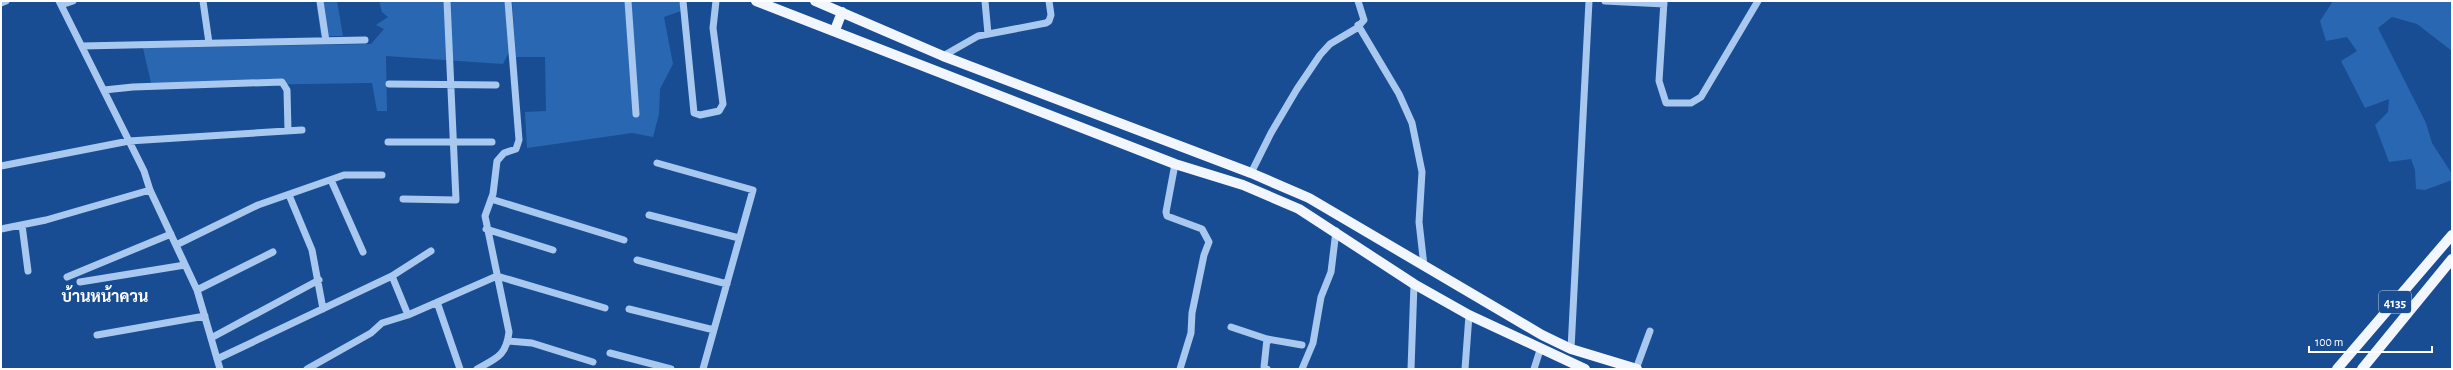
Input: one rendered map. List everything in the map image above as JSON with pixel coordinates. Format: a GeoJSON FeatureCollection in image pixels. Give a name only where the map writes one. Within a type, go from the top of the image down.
{"type":"FeatureCollection","features":[{"type":"Feature","properties":{"kind":"main road"},"geometry":{"type":"LineString","coordinates":[[756,1],[835,30],[1175,164],[1243,186],[1292,206],[1336,231],[1414,284],[1469,315],[1540,350],[1585,369]]}},
{"type":"Feature","properties":{"kind":"main road"},"geometry":{"type":"LineString","coordinates":[[815,1],[943,56],[1252,173],[1309,198],[1507,317],[1571,349],[1637,369]]}},
{"type":"Feature","properties":{"kind":"main road"},"geometry":{"type":"LineString","coordinates":[[835,30],[842,12]]}},
{"type":"Feature","properties":{"kind":"main road","name":"4135"},"geometry":{"type":"LineString","coordinates":[[2337,369],[2452,235]]}},
{"type":"Feature","properties":{"kind":"main road","name":"4135"},"geometry":{"type":"LineString","coordinates":[[2362,369],[2452,259]]}},
{"type":"Feature","properties":{"kind":"street"},"geometry":{"type":"LineString","coordinates":[[1,3],[6,1]]}},
{"type":"Feature","properties":{"kind":"street"},"geometry":{"type":"LineString","coordinates":[[73,1],[60,3],[144,171],[150,190],[197,290],[220,369]]}},
{"type":"Feature","properties":{"kind":"street"},"geometry":{"type":"LineString","coordinates":[[203,1],[209,43]]}},
{"type":"Feature","properties":{"kind":"street"},"geometry":{"type":"LineString","coordinates":[[320,1],[326,41]]}},
{"type":"Feature","properties":{"kind":"street"},"geometry":{"type":"LineString","coordinates":[[403,199],[456,200],[447,1]]}},
{"type":"Feature","properties":{"kind":"street"},"geometry":{"type":"LineString","coordinates":[[477,369],[503,354],[508,341],[509,332],[504,299],[486,229],[485,216],[491,199],[497,161],[504,153],[516,149],[520,140],[508,1]]}},
{"type":"Feature","properties":{"kind":"street"},"geometry":{"type":"LineString","coordinates":[[628,1],[636,114]]}},
{"type":"Feature","properties":{"kind":"street"},"geometry":{"type":"LineString","coordinates":[[683,1],[694,113],[700,115],[719,111],[723,104],[713,28],[716,1]]}},
{"type":"Feature","properties":{"kind":"street"},"geometry":{"type":"LineString","coordinates":[[985,1],[988,34]]}},
{"type":"Feature","properties":{"kind":"street"},"geometry":{"type":"LineString","coordinates":[[943,56],[965,43],[988,34],[1046,23],[1049,21],[1051,15],[1049,1]]}},
{"type":"Feature","properties":{"kind":"street"},"geometry":{"type":"LineString","coordinates":[[1252,173],[1278,120],[1320,55],[1330,44],[1357,28],[1358,25],[1364,20],[1358,1]]}},
{"type":"Feature","properties":{"kind":"street"},"geometry":{"type":"LineString","coordinates":[[1571,349],[1588,1]]}},
{"type":"Feature","properties":{"kind":"street"},"geometry":{"type":"LineString","coordinates":[[1605,1],[1664,2],[1659,82],[1666,103],[1691,103],[1706,91],[1738,32],[1758,1]]}},
{"type":"Feature","properties":{"kind":"street"},"geometry":{"type":"LineString","coordinates":[[1358,25],[1399,94],[1412,123],[1422,172],[1419,222],[1424,266]]}},
{"type":"Feature","properties":{"kind":"street"},"geometry":{"type":"LineString","coordinates":[[82,46],[365,40]]}},
{"type":"Feature","properties":{"kind":"street"},"geometry":{"type":"LineString","coordinates":[[104,90],[133,87],[282,82],[288,90],[288,131]]}},
{"type":"Feature","properties":{"kind":"street"},"geometry":{"type":"LineString","coordinates":[[389,84],[496,85]]}},
{"type":"Feature","properties":{"kind":"street"},"geometry":{"type":"LineString","coordinates":[[1,166],[129,141],[302,130]]}},
{"type":"Feature","properties":{"kind":"street"},"geometry":{"type":"LineString","coordinates":[[388,142],[492,142]]}},
{"type":"Feature","properties":{"kind":"street"},"geometry":{"type":"LineString","coordinates":[[657,163],[753,190],[703,369]]}},
{"type":"Feature","properties":{"kind":"street"},"geometry":{"type":"LineString","coordinates":[[1175,164],[1166,212],[1167,216],[1202,229],[1209,242],[1204,255],[1192,314],[1191,333],[1180,369]]}},
{"type":"Feature","properties":{"kind":"street"},"geometry":{"type":"LineString","coordinates":[[176,245],[258,205],[289,196],[344,175],[382,175]]}},
{"type":"Feature","properties":{"kind":"street"},"geometry":{"type":"LineString","coordinates":[[331,180],[363,252]]}},
{"type":"Feature","properties":{"kind":"street"},"geometry":{"type":"LineString","coordinates":[[1,229],[22,225],[150,190]]}},
{"type":"Feature","properties":{"kind":"street"},"geometry":{"type":"LineString","coordinates":[[289,196],[312,250],[319,280],[323,309]]}},
{"type":"Feature","properties":{"kind":"street"},"geometry":{"type":"LineString","coordinates":[[491,199],[624,240]]}},
{"type":"Feature","properties":{"kind":"street"},"geometry":{"type":"LineString","coordinates":[[648,215],[739,238]]}},
{"type":"Feature","properties":{"kind":"street"},"geometry":{"type":"LineString","coordinates":[[22,225],[28,271]]}},
{"type":"Feature","properties":{"kind":"street"},"geometry":{"type":"LineString","coordinates":[[486,229],[553,250]]}},
{"type":"Feature","properties":{"kind":"street"},"geometry":{"type":"LineString","coordinates":[[1302,369],[1313,343],[1321,297],[1331,272],[1336,231]]}},
{"type":"Feature","properties":{"kind":"street"},"geometry":{"type":"LineString","coordinates":[[67,277],[170,234]]}},
{"type":"Feature","properties":{"kind":"street"},"geometry":{"type":"LineString","coordinates":[[217,359],[392,276],[432,251]]}},
{"type":"Feature","properties":{"kind":"street"},"geometry":{"type":"LineString","coordinates":[[197,290],[273,252]]}},
{"type":"Feature","properties":{"kind":"street"},"geometry":{"type":"LineString","coordinates":[[637,260],[727,284]]}},
{"type":"Feature","properties":{"kind":"street"},"geometry":{"type":"LineString","coordinates":[[80,282],[185,265]]}},
{"type":"Feature","properties":{"kind":"street"},"geometry":{"type":"LineString","coordinates":[[392,276],[408,315]]}},
{"type":"Feature","properties":{"kind":"street"},"geometry":{"type":"LineString","coordinates":[[307,369],[371,334],[382,323],[408,315],[497,276],[605,308]]}},
{"type":"Feature","properties":{"kind":"street"},"geometry":{"type":"LineString","coordinates":[[211,338],[319,280]]}},
{"type":"Feature","properties":{"kind":"street"},"geometry":{"type":"LineString","coordinates":[[1411,369],[1414,284]]}},
{"type":"Feature","properties":{"kind":"street"},"geometry":{"type":"LineString","coordinates":[[437,302],[460,369]]}},
{"type":"Feature","properties":{"kind":"street"},"geometry":{"type":"LineString","coordinates":[[629,309],[714,330]]}},
{"type":"Feature","properties":{"kind":"street"},"geometry":{"type":"LineString","coordinates":[[1465,369],[1469,315]]}},
{"type":"Feature","properties":{"kind":"street"},"geometry":{"type":"LineString","coordinates":[[97,335],[205,316]]}},
{"type":"Feature","properties":{"kind":"street"},"geometry":{"type":"LineString","coordinates":[[1231,327],[1267,339],[1302,345]]}},
{"type":"Feature","properties":{"kind":"street"},"geometry":{"type":"LineString","coordinates":[[1637,369],[1650,331]]}},
{"type":"Feature","properties":{"kind":"street"},"geometry":{"type":"LineString","coordinates":[[1267,339],[1264,367],[1267,369]]}},
{"type":"Feature","properties":{"kind":"street"},"geometry":{"type":"LineString","coordinates":[[508,341],[532,343],[593,362]]}},
{"type":"Feature","properties":{"kind":"street"},"geometry":{"type":"LineString","coordinates":[[1534,369],[1540,350]]}},
{"type":"Feature","properties":{"kind":"street"},"geometry":{"type":"LineString","coordinates":[[610,353],[671,369]]}},
{"type":"Feature","properties":{"kind":"shaded area"},"geometry":{"type":"Polygon","coordinates":[[[316,1],[337,1],[343,36],[321,36],[316,1]]]}},
{"type":"Feature","properties":{"kind":"shaded area"},"geometry":{"type":"Polygon","coordinates":[[[379,1],[506,1],[510,50],[503,64],[386,56],[387,111],[377,111],[372,83],[170,86],[151,83],[143,48],[371,44],[384,29],[376,25],[388,17],[382,12],[379,1]]]}},
{"type":"Feature","properties":{"kind":"shaded area"},"geometry":{"type":"Polygon","coordinates":[[[512,1],[683,1],[684,10],[664,17],[673,64],[660,89],[659,114],[653,137],[632,133],[527,148],[525,112],[546,111],[545,57],[516,57],[512,1]]]}},
{"type":"Feature","properties":{"kind":"shaded area"},"geometry":{"type":"Polygon","coordinates":[[[2333,1],[2452,1],[2452,51],[2417,24],[2392,17],[2378,28],[2426,123],[2432,143],[2452,174],[2452,180],[2425,190],[2416,189],[2415,170],[2411,159],[2389,162],[2375,125],[2388,112],[2389,99],[2365,108],[2341,61],[2357,51],[2347,37],[2326,41],[2320,21],[2333,1]]]}},
{"type":"Feature","properties":{"kind":"district","name":"บ้านหน้าควน"},"geometry":{"type":"Point","coordinates":[105,296]}}]}
